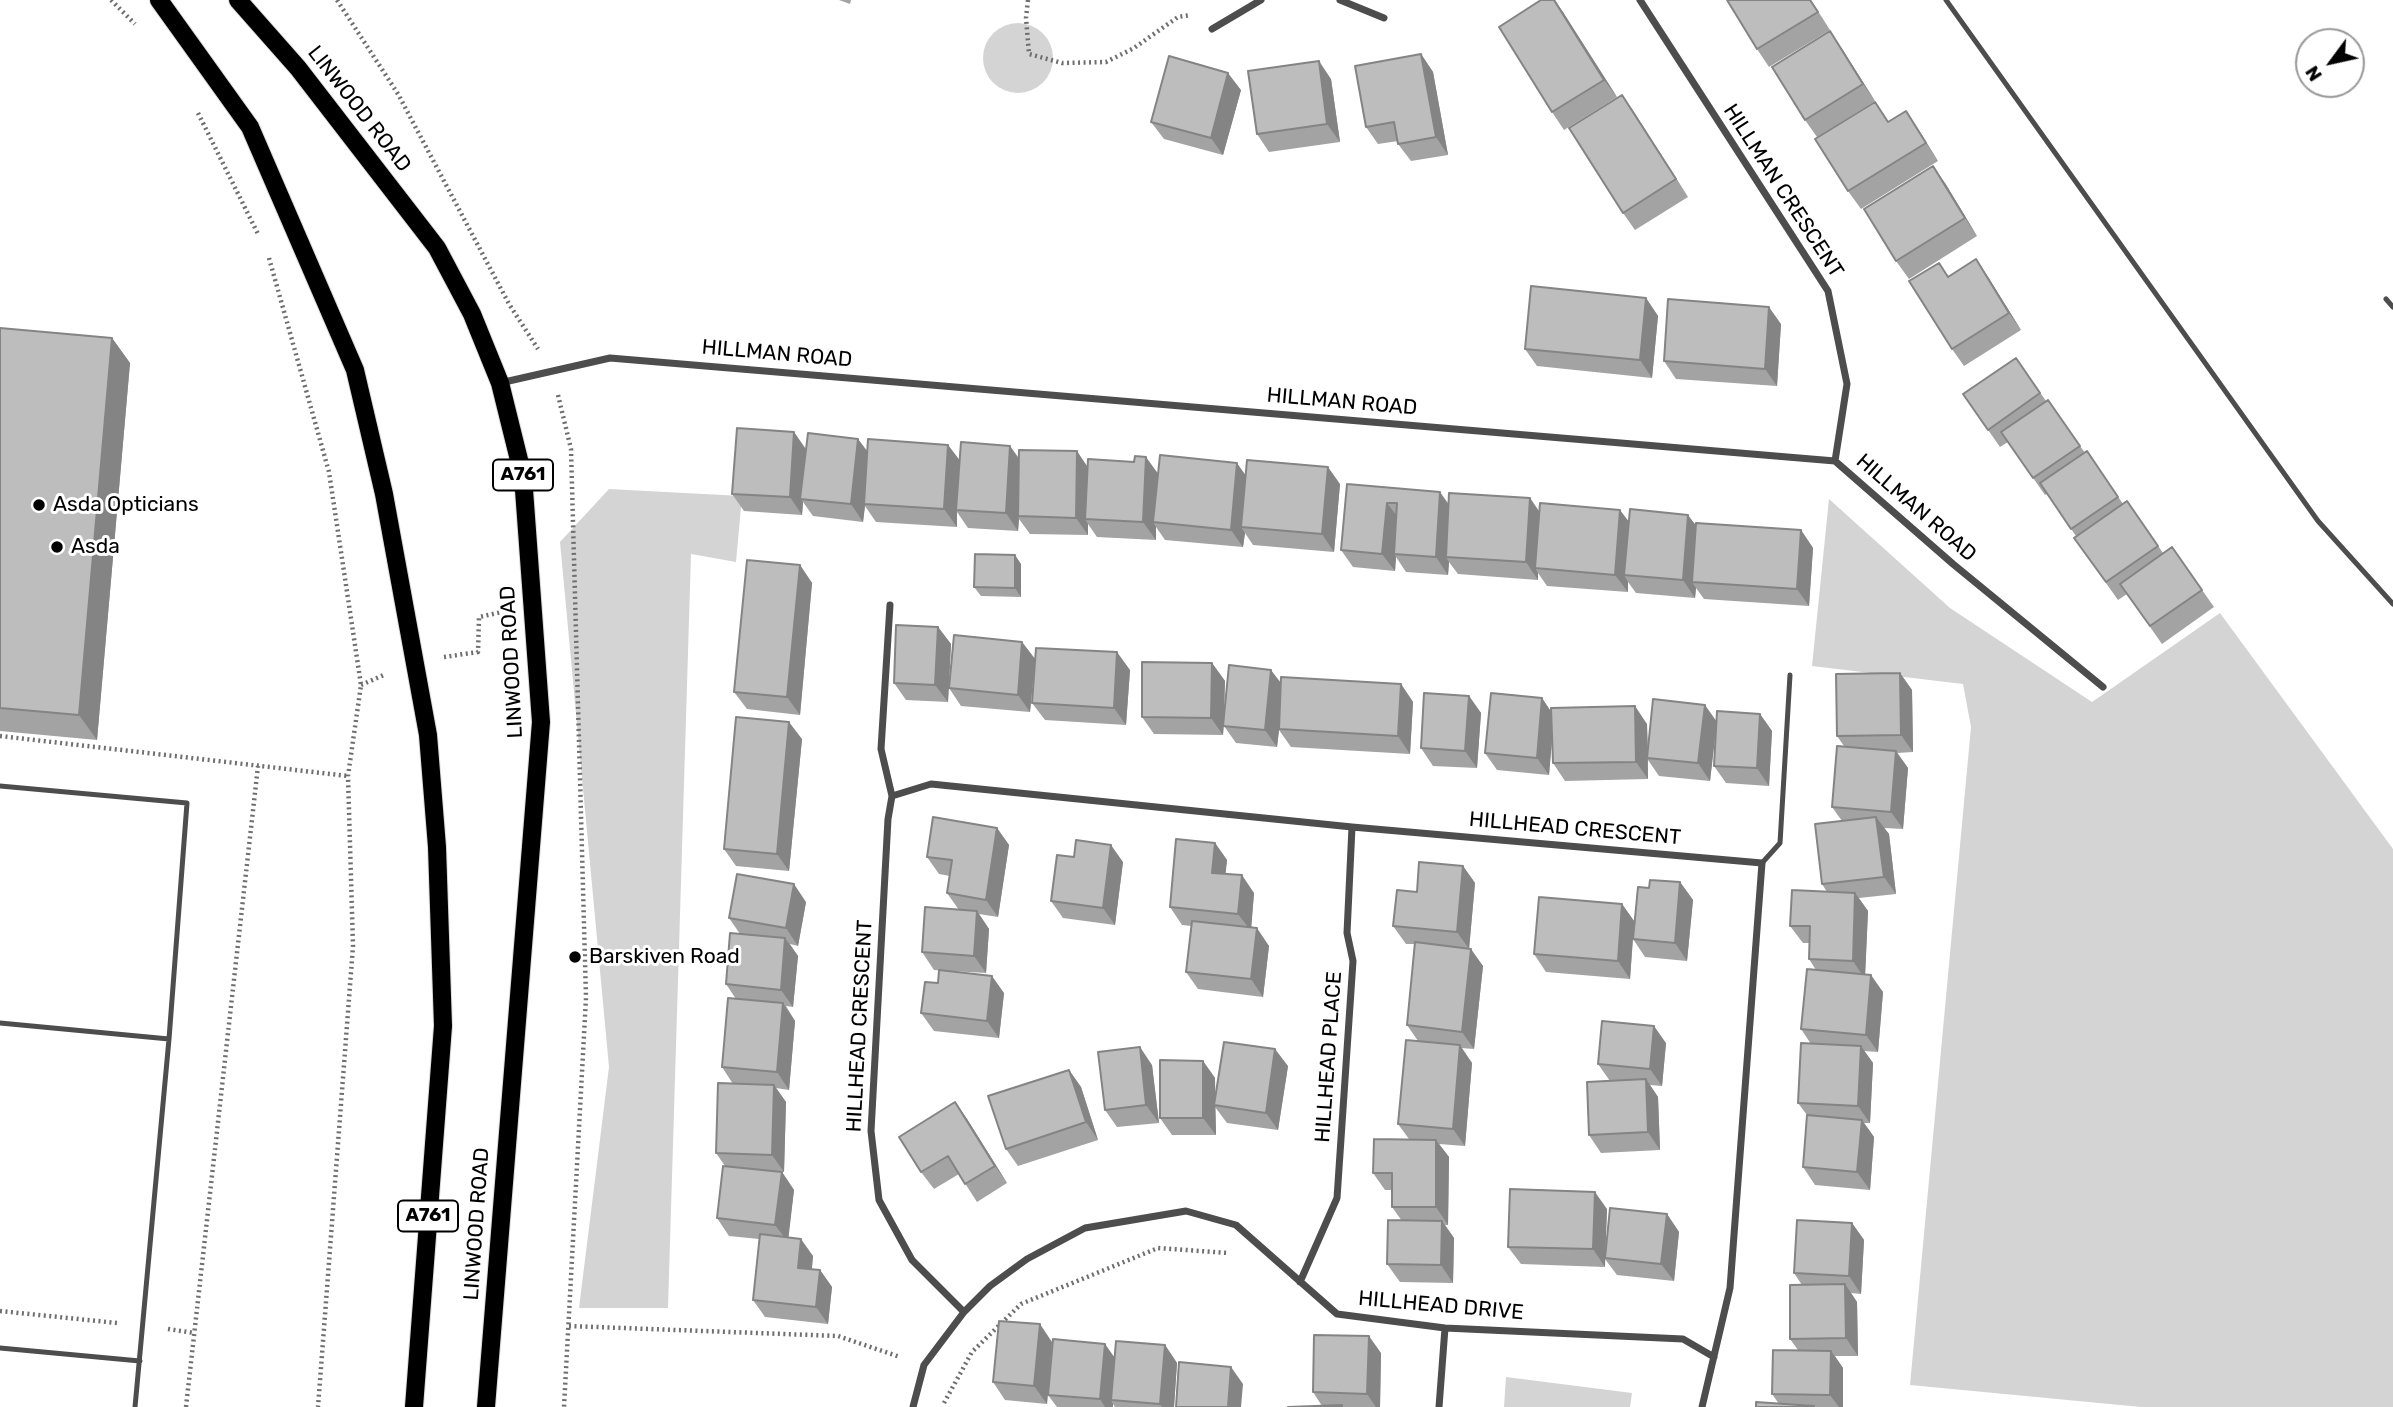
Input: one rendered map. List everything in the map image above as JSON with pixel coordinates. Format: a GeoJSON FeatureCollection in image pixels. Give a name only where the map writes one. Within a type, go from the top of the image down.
{"type":"FeatureCollection","features":[{"type":"Feature","properties":{"kind":"main road","name":"A761"},"geometry":{"type":"LineString","coordinates":[[159,0],[250,127],[355,370],[384,494],[415,662],[429,747],[437,847],[443,1026],[414,1407]]}},
{"type":"Feature","properties":{"kind":"main road","name":"LINWOOD ROAD"},"geometry":{"type":"LineString","coordinates":[[238,0],[298,68],[437,248],[472,314],[500,383],[523,476],[541,722],[486,1407]]}},
{"type":"Feature","properties":{"kind":"street"},"geometry":{"type":"LineString","coordinates":[[1212,29],[1261,0]]}},
{"type":"Feature","properties":{"kind":"street"},"geometry":{"type":"LineString","coordinates":[[1340,0],[1384,18]]}},
{"type":"Feature","properties":{"kind":"street","name":"HILLMAN CRESCENT"},"geometry":{"type":"LineString","coordinates":[[1640,0],[1828,291],[1847,383],[1835,461]]}},
{"type":"Feature","properties":{"kind":"street","name":"HILLMAN ROAD"},"geometry":{"type":"LineString","coordinates":[[500,383],[610,358],[1835,461],[2103,687]]}},
{"type":"Feature","properties":{"kind":"street","name":"HILLHEAD CRESCENT"},"geometry":{"type":"LineString","coordinates":[[890,605],[881,749],[892,796],[871,1131],[878,1200],[912,1259],[964,1312]]}},
{"type":"Feature","properties":{"kind":"street","name":"HILLHEAD CRESCENT"},"geometry":{"type":"LineString","coordinates":[[892,796],[931,784],[1352,827],[1762,863]]}},
{"type":"Feature","properties":{"kind":"street","name":"HILLHEAD PLACE"},"geometry":{"type":"LineString","coordinates":[[1300,1282],[1337,1198],[1353,961],[1347,933],[1352,827]]}},
{"type":"Feature","properties":{"kind":"street"},"geometry":{"type":"LineString","coordinates":[[1702,1407],[1730,1288],[1762,863]]}},
{"type":"Feature","properties":{"kind":"street","name":"HILLHEAD DRIVE"},"geometry":{"type":"LineString","coordinates":[[924,1365],[964,1312],[990,1286],[1027,1259],[1085,1228],[1186,1210],[1237,1225],[1337,1314],[1445,1328],[1683,1339],[1714,1357]]}},
{"type":"Feature","properties":{"kind":"street"},"geometry":{"type":"LineString","coordinates":[[1439,1407],[1445,1328]]}},
{"type":"Feature","properties":{"kind":"street"},"geometry":{"type":"LineString","coordinates":[[913,1407],[924,1365]]}},
{"type":"Feature","properties":{"kind":"lane"},"geometry":{"type":"LineString","coordinates":[[1946,0],[2318,521],[2393,604]]}},
{"type":"Feature","properties":{"kind":"lane"},"geometry":{"type":"LineString","coordinates":[[2386,299],[2393,307]]}},
{"type":"Feature","properties":{"kind":"lane"},"geometry":{"type":"LineString","coordinates":[[1762,863],[1780,843],[1790,675]]}},
{"type":"Feature","properties":{"kind":"lane"},"geometry":{"type":"LineString","coordinates":[[0,786],[187,803],[169,1039],[135,1407]]}},
{"type":"Feature","properties":{"kind":"lane"},"geometry":{"type":"LineString","coordinates":[[0,1023],[169,1039]]}},
{"type":"Feature","properties":{"kind":"lane"},"geometry":{"type":"LineString","coordinates":[[0,1348],[140,1361]]}},
{"type":"Feature","properties":{"kind":"path"},"geometry":{"type":"LineString","coordinates":[[111,0],[138,28]]}},
{"type":"Feature","properties":{"kind":"path"},"geometry":{"type":"LineString","coordinates":[[337,0],[398,94],[509,304],[552,371],[571,449],[586,998],[564,1407]]}},
{"type":"Feature","properties":{"kind":"path"},"geometry":{"type":"LineString","coordinates":[[1028,0],[1026,18],[1029,54],[1062,63],[1106,62],[1134,48],[1178,18],[1198,14],[1212,29]]}},
{"type":"Feature","properties":{"kind":"path"},"geometry":{"type":"LineString","coordinates":[[192,102],[261,239]]}},
{"type":"Feature","properties":{"kind":"path"},"geometry":{"type":"LineString","coordinates":[[267,251],[329,472],[360,685],[348,776],[353,946],[318,1407]]}},
{"type":"Feature","properties":{"kind":"path"},"geometry":{"type":"LineString","coordinates":[[360,685],[415,662],[478,652],[479,617],[533,604],[575,601]]}},
{"type":"Feature","properties":{"kind":"path"},"geometry":{"type":"LineString","coordinates":[[0,736],[348,776]]}},
{"type":"Feature","properties":{"kind":"path"},"geometry":{"type":"LineString","coordinates":[[186,1407],[258,765]]}},
{"type":"Feature","properties":{"kind":"path"},"geometry":{"type":"LineString","coordinates":[[942,1407],[972,1352],[1021,1304],[1158,1248],[1271,1256]]}},
{"type":"Feature","properties":{"kind":"path"},"geometry":{"type":"LineString","coordinates":[[0,1311],[143,1325],[194,1333]]}},
{"type":"Feature","properties":{"kind":"path"},"geometry":{"type":"LineString","coordinates":[[569,1326],[838,1336],[924,1365]]}},
{"type":"Feature","properties":{"kind":"shaded area"},"geometry":{"type":"Polygon","coordinates":[[[1018,23],[1043,33],[1053,58],[1043,83],[1018,93],[993,83],[983,58],[993,33],[1018,23]]]}},
{"type":"Feature","properties":{"kind":"shaded area"},"geometry":{"type":"Polygon","coordinates":[[[609,489],[742,496],[736,562],[691,554],[668,1308],[579,1308],[609,1067],[560,542],[609,489]]]}},
{"type":"Feature","properties":{"kind":"shaded area"},"geometry":{"type":"Polygon","coordinates":[[[1829,499],[1950,608],[2092,702],[2220,613],[2393,849],[2393,1407],[2141,1407],[1910,1385],[1971,727],[1963,684],[1812,666],[1829,499]]]}},
{"type":"Feature","properties":{"kind":"shaded area"},"geometry":{"type":"Polygon","coordinates":[[[1506,1377],[1632,1393],[1630,1407],[1504,1407],[1506,1377]]]}},
{"type":"Feature","properties":{"kind":"building"},"geometry":{"type":"Polygon","coordinates":[[[1541,0],[1554,0],[1604,80],[1552,112],[1499,27],[1541,0]]]}},
{"type":"Feature","properties":{"kind":"building"},"geometry":{"type":"Polygon","coordinates":[[[1727,0],[1810,0],[1818,12],[1757,49],[1727,0]]]}},
{"type":"Feature","properties":{"kind":"building"},"geometry":{"type":"Polygon","coordinates":[[[1830,31],[1863,84],[1805,120],[1772,67],[1830,31]]]}},
{"type":"Feature","properties":{"kind":"building"},"geometry":{"type":"Polygon","coordinates":[[[1421,54],[1436,137],[1398,144],[1394,122],[1366,127],[1355,66],[1421,54]]]}},
{"type":"Feature","properties":{"kind":"building"},"geometry":{"type":"Polygon","coordinates":[[[1169,56],[1228,73],[1211,138],[1151,122],[1169,56]]]}},
{"type":"Feature","properties":{"kind":"building"},"geometry":{"type":"Polygon","coordinates":[[[1319,61],[1327,124],[1257,134],[1248,71],[1319,61]]]}},
{"type":"Feature","properties":{"kind":"building"},"geometry":{"type":"Polygon","coordinates":[[[1622,95],[1676,179],[1623,213],[1569,128],[1622,95]]]}},
{"type":"Feature","properties":{"kind":"building"},"geometry":{"type":"Polygon","coordinates":[[[1875,102],[1888,122],[1906,111],[1926,143],[1848,191],[1815,139],[1875,102]]]}},
{"type":"Feature","properties":{"kind":"building"},"geometry":{"type":"Polygon","coordinates":[[[1933,166],[1965,218],[1896,261],[1864,209],[1933,166]]]}},
{"type":"Feature","properties":{"kind":"building"},"geometry":{"type":"Polygon","coordinates":[[[1976,259],[2009,313],[1952,349],[1909,281],[1939,263],[1948,277],[1976,259]]]}},
{"type":"Feature","properties":{"kind":"building"},"geometry":{"type":"Polygon","coordinates":[[[1531,286],[1646,298],[1640,360],[1525,349],[1531,286]]]}},
{"type":"Feature","properties":{"kind":"building"},"geometry":{"type":"Polygon","coordinates":[[[1668,299],[1769,307],[1765,369],[1664,361],[1668,299]]]}},
{"type":"Feature","properties":{"kind":"building","name":"Asda"},"geometry":{"type":"Polygon","coordinates":[[[0,328],[112,338],[79,715],[0,708],[0,328]]]}},
{"type":"Feature","properties":{"kind":"building"},"geometry":{"type":"Polygon","coordinates":[[[2016,358],[2040,393],[1988,430],[1963,394],[2016,358]]]}},
{"type":"Feature","properties":{"kind":"building"},"geometry":{"type":"Polygon","coordinates":[[[2048,400],[2080,446],[2033,478],[2001,432],[2048,400]]]}},
{"type":"Feature","properties":{"kind":"building"},"geometry":{"type":"Polygon","coordinates":[[[737,428],[794,432],[790,497],[732,494],[737,428]]]}},
{"type":"Feature","properties":{"kind":"building"},"geometry":{"type":"Polygon","coordinates":[[[808,433],[858,439],[851,504],[800,499],[808,433]]]}},
{"type":"Feature","properties":{"kind":"building"},"geometry":{"type":"Polygon","coordinates":[[[868,439],[948,445],[944,509],[864,504],[868,439]]]}},
{"type":"Feature","properties":{"kind":"building"},"geometry":{"type":"Polygon","coordinates":[[[961,442],[1010,446],[1006,513],[956,510],[961,442]]]}},
{"type":"Feature","properties":{"kind":"building"},"geometry":{"type":"Polygon","coordinates":[[[1019,450],[1077,451],[1076,518],[1018,516],[1019,450]]]}},
{"type":"Feature","properties":{"kind":"building"},"geometry":{"type":"Polygon","coordinates":[[[2087,451],[2118,497],[2071,529],[2040,483],[2087,451]]]}},
{"type":"Feature","properties":{"kind":"building"},"geometry":{"type":"Polygon","coordinates":[[[1160,455],[1237,463],[1231,530],[1153,522],[1160,455]]]}},
{"type":"Feature","properties":{"kind":"building"},"geometry":{"type":"Polygon","coordinates":[[[1135,456],[1146,457],[1143,522],[1085,519],[1088,459],[1134,462],[1135,456]]]}},
{"type":"Feature","properties":{"kind":"building"},"geometry":{"type":"Polygon","coordinates":[[[1247,460],[1328,467],[1322,534],[1241,527],[1247,460]]]}},
{"type":"Feature","properties":{"kind":"building"},"geometry":{"type":"Polygon","coordinates":[[[1347,484],[1440,492],[1436,557],[1394,554],[1397,503],[1387,503],[1382,554],[1341,550],[1347,484]]]}},
{"type":"Feature","properties":{"kind":"building"},"geometry":{"type":"Polygon","coordinates":[[[1449,493],[1530,498],[1526,562],[1446,557],[1449,493]]]}},
{"type":"Feature","properties":{"kind":"building"},"geometry":{"type":"Polygon","coordinates":[[[2127,501],[2158,546],[2106,582],[2074,538],[2127,501]]]}},
{"type":"Feature","properties":{"kind":"building"},"geometry":{"type":"Polygon","coordinates":[[[1540,503],[1620,510],[1615,575],[1535,568],[1540,503]]]}},
{"type":"Feature","properties":{"kind":"building"},"geometry":{"type":"Polygon","coordinates":[[[1630,509],[1688,515],[1683,580],[1624,575],[1630,509]]]}},
{"type":"Feature","properties":{"kind":"building"},"geometry":{"type":"Polygon","coordinates":[[[1696,523],[1801,530],[1797,589],[1692,582],[1696,523]]]}},
{"type":"Feature","properties":{"kind":"building"},"geometry":{"type":"Polygon","coordinates":[[[2172,547],[2202,590],[2150,626],[2120,584],[2172,547]]]}},
{"type":"Feature","properties":{"kind":"building"},"geometry":{"type":"Polygon","coordinates":[[[975,554],[1015,555],[1015,588],[974,587],[975,554]]]}},
{"type":"Feature","properties":{"kind":"building"},"geometry":{"type":"Polygon","coordinates":[[[747,560],[800,565],[787,697],[734,692],[747,560]]]}},
{"type":"Feature","properties":{"kind":"building"},"geometry":{"type":"Polygon","coordinates":[[[896,625],[938,627],[935,685],[894,683],[896,625]]]}},
{"type":"Feature","properties":{"kind":"building"},"geometry":{"type":"Polygon","coordinates":[[[954,635],[1022,642],[1018,695],[949,688],[954,635]]]}},
{"type":"Feature","properties":{"kind":"building"},"geometry":{"type":"Polygon","coordinates":[[[1036,648],[1117,652],[1114,708],[1032,703],[1036,648]]]}},
{"type":"Feature","properties":{"kind":"building"},"geometry":{"type":"Polygon","coordinates":[[[1142,662],[1212,663],[1211,718],[1142,717],[1142,662]]]}},
{"type":"Feature","properties":{"kind":"building"},"geometry":{"type":"Polygon","coordinates":[[[1229,665],[1271,670],[1265,730],[1223,726],[1229,665]]]}},
{"type":"Feature","properties":{"kind":"building"},"geometry":{"type":"Polygon","coordinates":[[[1900,673],[1901,735],[1837,736],[1836,674],[1900,673]]]}},
{"type":"Feature","properties":{"kind":"building"},"geometry":{"type":"Polygon","coordinates":[[[1281,677],[1401,684],[1398,736],[1279,729],[1281,677]]]}},
{"type":"Feature","properties":{"kind":"building"},"geometry":{"type":"Polygon","coordinates":[[[1424,693],[1469,696],[1465,751],[1421,748],[1424,693]]]}},
{"type":"Feature","properties":{"kind":"building"},"geometry":{"type":"Polygon","coordinates":[[[1491,693],[1542,698],[1537,758],[1485,753],[1491,693]]]}},
{"type":"Feature","properties":{"kind":"building"},"geometry":{"type":"Polygon","coordinates":[[[1653,699],[1705,705],[1698,763],[1647,758],[1653,699]]]}},
{"type":"Feature","properties":{"kind":"building"},"geometry":{"type":"Polygon","coordinates":[[[1635,706],[1636,762],[1553,763],[1551,708],[1635,706]]]}},
{"type":"Feature","properties":{"kind":"building"},"geometry":{"type":"Polygon","coordinates":[[[1717,711],[1760,714],[1757,768],[1714,766],[1717,711]]]}},
{"type":"Feature","properties":{"kind":"building"},"geometry":{"type":"Polygon","coordinates":[[[736,717],[789,722],[777,854],[724,849],[736,717]]]}},
{"type":"Feature","properties":{"kind":"building"},"geometry":{"type":"Polygon","coordinates":[[[1837,746],[1896,751],[1891,812],[1832,807],[1837,746]]]}},
{"type":"Feature","properties":{"kind":"building"},"geometry":{"type":"Polygon","coordinates":[[[933,817],[997,828],[986,900],[947,893],[952,860],[927,857],[933,817]]]}},
{"type":"Feature","properties":{"kind":"building"},"geometry":{"type":"Polygon","coordinates":[[[1876,817],[1884,877],[1822,884],[1815,824],[1876,817]]]}},
{"type":"Feature","properties":{"kind":"building"},"geometry":{"type":"Polygon","coordinates":[[[1176,839],[1215,843],[1212,873],[1242,875],[1238,914],[1170,907],[1176,839]]]}},
{"type":"Feature","properties":{"kind":"building"},"geometry":{"type":"Polygon","coordinates":[[[1076,840],[1111,845],[1103,908],[1051,901],[1057,855],[1074,857],[1076,840]]]}},
{"type":"Feature","properties":{"kind":"building"},"geometry":{"type":"Polygon","coordinates":[[[1419,862],[1463,866],[1457,932],[1393,926],[1397,890],[1417,892],[1419,862]]]}},
{"type":"Feature","properties":{"kind":"building"},"geometry":{"type":"Polygon","coordinates":[[[737,874],[794,884],[786,928],[729,918],[737,874]]]}},
{"type":"Feature","properties":{"kind":"building"},"geometry":{"type":"Polygon","coordinates":[[[1650,880],[1680,882],[1675,943],[1633,939],[1638,887],[1649,888],[1650,880]]]}},
{"type":"Feature","properties":{"kind":"building"},"geometry":{"type":"Polygon","coordinates":[[[1792,890],[1855,893],[1853,961],[1809,959],[1810,926],[1790,926],[1792,890]]]}},
{"type":"Feature","properties":{"kind":"building"},"geometry":{"type":"Polygon","coordinates":[[[1539,897],[1622,904],[1618,961],[1534,954],[1539,897]]]}},
{"type":"Feature","properties":{"kind":"building"},"geometry":{"type":"Polygon","coordinates":[[[925,907],[977,911],[974,956],[922,952],[925,907]]]}},
{"type":"Feature","properties":{"kind":"building"},"geometry":{"type":"Polygon","coordinates":[[[1192,921],[1257,928],[1251,979],[1186,972],[1192,921]]]}},
{"type":"Feature","properties":{"kind":"building"},"geometry":{"type":"Polygon","coordinates":[[[730,933],[785,938],[781,990],[726,984],[730,933]]]}},
{"type":"Feature","properties":{"kind":"building"},"geometry":{"type":"Polygon","coordinates":[[[1415,942],[1471,949],[1462,1032],[1407,1025],[1415,942]]]}},
{"type":"Feature","properties":{"kind":"building"},"geometry":{"type":"Polygon","coordinates":[[[1807,969],[1871,975],[1866,1035],[1801,1029],[1807,969]]]}},
{"type":"Feature","properties":{"kind":"building"},"geometry":{"type":"Polygon","coordinates":[[[939,970],[992,976],[987,1021],[921,1013],[925,982],[938,983],[939,970]]]}},
{"type":"Feature","properties":{"kind":"building"},"geometry":{"type":"Polygon","coordinates":[[[728,998],[783,1003],[777,1072],[722,1067],[728,998]]]}},
{"type":"Feature","properties":{"kind":"building"},"geometry":{"type":"Polygon","coordinates":[[[1602,1021],[1654,1026],[1650,1069],[1598,1064],[1602,1021]]]}},
{"type":"Feature","properties":{"kind":"building"},"geometry":{"type":"Polygon","coordinates":[[[1406,1040],[1460,1045],[1453,1129],[1398,1124],[1406,1040]]]}},
{"type":"Feature","properties":{"kind":"building"},"geometry":{"type":"Polygon","coordinates":[[[1224,1042],[1275,1049],[1266,1113],[1214,1105],[1224,1042]]]}},
{"type":"Feature","properties":{"kind":"building"},"geometry":{"type":"Polygon","coordinates":[[[1801,1043],[1861,1046],[1858,1106],[1798,1103],[1801,1043]]]}},
{"type":"Feature","properties":{"kind":"building"},"geometry":{"type":"Polygon","coordinates":[[[1140,1047],[1146,1105],[1105,1110],[1098,1052],[1140,1047]]]}},
{"type":"Feature","properties":{"kind":"building"},"geometry":{"type":"Polygon","coordinates":[[[1160,1060],[1203,1061],[1203,1118],[1160,1118],[1160,1060]]]}},
{"type":"Feature","properties":{"kind":"building"},"geometry":{"type":"Polygon","coordinates":[[[1069,1070],[1086,1122],[1006,1149],[988,1096],[1069,1070]]]}},
{"type":"Feature","properties":{"kind":"building"},"geometry":{"type":"Polygon","coordinates":[[[1646,1079],[1648,1132],[1589,1135],[1587,1082],[1646,1079]]]}},
{"type":"Feature","properties":{"kind":"building"},"geometry":{"type":"Polygon","coordinates":[[[718,1083],[774,1085],[772,1155],[716,1153],[718,1083]]]}},
{"type":"Feature","properties":{"kind":"building"},"geometry":{"type":"Polygon","coordinates":[[[955,1102],[995,1166],[965,1184],[948,1156],[921,1172],[899,1137],[955,1102]]]}},
{"type":"Feature","properties":{"kind":"building"},"geometry":{"type":"Polygon","coordinates":[[[1807,1115],[1862,1120],[1857,1172],[1803,1167],[1807,1115]]]}},
{"type":"Feature","properties":{"kind":"building"},"geometry":{"type":"Polygon","coordinates":[[[1374,1139],[1436,1140],[1436,1207],[1392,1207],[1392,1173],[1373,1173],[1374,1139]]]}},
{"type":"Feature","properties":{"kind":"building"},"geometry":{"type":"Polygon","coordinates":[[[723,1166],[782,1172],[775,1225],[717,1218],[723,1166]]]}},
{"type":"Feature","properties":{"kind":"building"},"geometry":{"type":"Polygon","coordinates":[[[1510,1189],[1595,1192],[1593,1249],[1508,1247],[1510,1189]]]}},
{"type":"Feature","properties":{"kind":"building"},"geometry":{"type":"Polygon","coordinates":[[[1610,1208],[1667,1214],[1661,1264],[1605,1258],[1610,1208]]]}},
{"type":"Feature","properties":{"kind":"building"},"geometry":{"type":"Polygon","coordinates":[[[1388,1220],[1442,1221],[1441,1265],[1387,1264],[1388,1220]]]}},
{"type":"Feature","properties":{"kind":"building"},"geometry":{"type":"Polygon","coordinates":[[[1797,1220],[1852,1223],[1849,1276],[1794,1273],[1797,1220]]]}},
{"type":"Feature","properties":{"kind":"building"},"geometry":{"type":"Polygon","coordinates":[[[760,1234],[801,1239],[798,1268],[820,1270],[816,1307],[753,1300],[760,1234]]]}},
{"type":"Feature","properties":{"kind":"building"},"geometry":{"type":"Polygon","coordinates":[[[1845,1284],[1846,1338],[1790,1339],[1790,1285],[1845,1284]]]}},
{"type":"Feature","properties":{"kind":"building"},"geometry":{"type":"Polygon","coordinates":[[[999,1321],[1040,1324],[1034,1386],[993,1382],[999,1321]]]}},
{"type":"Feature","properties":{"kind":"building"},"geometry":{"type":"Polygon","coordinates":[[[1314,1335],[1369,1336],[1367,1394],[1313,1392],[1314,1335]]]}},
{"type":"Feature","properties":{"kind":"building"},"geometry":{"type":"Polygon","coordinates":[[[1053,1339],[1105,1344],[1100,1399],[1048,1395],[1053,1339]]]}},
{"type":"Feature","properties":{"kind":"building"},"geometry":{"type":"Polygon","coordinates":[[[1116,1341],[1165,1345],[1160,1404],[1111,1400],[1116,1341]]]}},
{"type":"Feature","properties":{"kind":"building"},"geometry":{"type":"Polygon","coordinates":[[[1773,1350],[1831,1351],[1830,1395],[1772,1394],[1773,1350]]]}},
{"type":"Feature","properties":{"kind":"building"},"geometry":{"type":"Polygon","coordinates":[[[1179,1362],[1231,1367],[1228,1407],[1176,1407],[1179,1362]]]}},
{"type":"Feature","properties":{"kind":"building"},"geometry":{"type":"Polygon","coordinates":[[[1756,1402],[1814,1406],[1814,1407],[1756,1407],[1756,1402]]]}},
{"type":"Feature","properties":{"kind":"building"},"geometry":{"type":"Polygon","coordinates":[[[1342,1405],[1342,1407],[1288,1407],[1342,1405]]]}},
{"type":"Feature","properties":{"kind":"place","name":"Asda Opticians"},"geometry":{"type":"Point","coordinates":[39,505]}},
{"type":"Feature","properties":{"kind":"place","name":"Asda"},"geometry":{"type":"Point","coordinates":[57,547]}},
{"type":"Feature","properties":{"kind":"place","name":"Barskiven Road"},"geometry":{"type":"Point","coordinates":[575,957]}}]}
